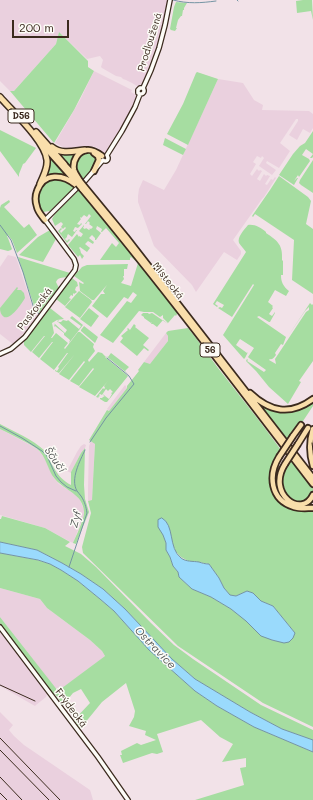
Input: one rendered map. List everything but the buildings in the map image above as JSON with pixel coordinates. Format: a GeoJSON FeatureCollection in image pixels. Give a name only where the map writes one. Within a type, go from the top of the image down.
{"type":"FeatureCollection","features":[{"type":"Feature","properties":{"kind":"highway","name":"Místecká"},"geometry":{"type":"LineString","coordinates":[[0,92],[126,237],[313,478]]}},
{"type":"Feature","properties":{"kind":"highway","name":"Místecká"},"geometry":{"type":"LineString","coordinates":[[0,98],[64,164],[313,484]]}},
{"type":"Feature","properties":{"kind":"highway"},"geometry":{"type":"LineString","coordinates":[[40,138],[57,151],[65,152],[88,150],[104,157]]}},
{"type":"Feature","properties":{"kind":"highway"},"geometry":{"type":"LineString","coordinates":[[40,138],[47,160],[46,170],[36,195],[36,202],[38,211],[46,220]]}},
{"type":"Feature","properties":{"kind":"highway"},"geometry":{"type":"LineString","coordinates":[[88,150],[99,158],[94,171]]}},
{"type":"Feature","properties":{"kind":"highway"},"geometry":{"type":"LineString","coordinates":[[80,185],[74,171],[74,163],[78,155],[88,150]]}},
{"type":"Feature","properties":{"kind":"highway"},"geometry":{"type":"LineString","coordinates":[[40,184],[49,178],[57,177],[67,179],[80,185]]}},
{"type":"Feature","properties":{"kind":"highway","name":"56"},"geometry":{"type":"LineString","coordinates":[[240,384],[259,401],[278,409],[288,410],[296,408],[313,399]]}},
{"type":"Feature","properties":{"kind":"highway"},"geometry":{"type":"LineString","coordinates":[[301,424],[279,457],[274,468],[272,475],[273,486],[278,495],[290,506],[313,508]]}},
{"type":"Feature","properties":{"kind":"highway"},"geometry":{"type":"LineString","coordinates":[[311,429],[298,444],[281,470],[279,480],[281,491],[284,496],[293,503],[302,504],[308,502],[313,495]]}},
{"type":"Feature","properties":{"kind":"highway"},"geometry":{"type":"LineString","coordinates":[[311,429],[309,446],[313,466]]}},
{"type":"Feature","properties":{"kind":"highway","name":"56"},"geometry":{"type":"LineString","coordinates":[[296,462],[313,489]]}},
{"type":"Feature","properties":{"kind":"main road","name":"Prodloužená"},"geometry":{"type":"LineString","coordinates":[[104,157],[122,131],[140,94],[144,92],[143,88],[159,48],[170,1]]}},
{"type":"Feature","properties":{"kind":"main road"},"geometry":{"type":"LineString","coordinates":[[46,220],[94,171],[104,157]]}},
{"type":"Feature","properties":{"kind":"main road","name":"Paskovská"},"geometry":{"type":"LineString","coordinates":[[0,354],[19,343],[27,335],[74,272],[76,266],[74,259],[46,220]]}},
{"type":"Feature","properties":{"kind":"main road","name":"Frýdecká"},"geometry":{"type":"LineString","coordinates":[[0,627],[98,757],[128,800]]}},
{"type":"Feature","properties":{"kind":"shaded area"},"geometry":{"type":"Polygon","coordinates":[[[0,0],[168,0],[160,35],[141,86],[138,87],[102,68],[103,60],[100,56],[87,59],[59,32],[56,44],[14,91],[10,91],[0,81],[0,0]]]}},
{"type":"Feature","properties":{"kind":"shaded area"},"geometry":{"type":"Polygon","coordinates":[[[94,71],[132,90],[131,92],[136,95],[134,103],[119,132],[106,152],[103,153],[96,147],[86,146],[67,149],[55,143],[80,100],[94,71]]]}},
{"type":"Feature","properties":{"kind":"shaded area"},"geometry":{"type":"Polygon","coordinates":[[[218,79],[243,83],[254,100],[263,105],[262,110],[309,111],[313,114],[313,128],[310,133],[303,129],[297,140],[289,135],[298,121],[298,119],[296,119],[280,143],[290,151],[279,168],[267,161],[266,163],[276,170],[272,175],[259,166],[264,158],[262,156],[261,158],[257,156],[253,162],[256,164],[250,174],[252,176],[257,169],[262,171],[257,179],[260,181],[264,174],[266,176],[270,176],[265,184],[267,185],[271,179],[273,180],[275,177],[276,178],[233,240],[241,251],[241,254],[237,260],[224,252],[196,292],[192,285],[154,246],[138,202],[138,196],[143,180],[164,190],[176,170],[218,79]]]}},
{"type":"Feature","properties":{"kind":"shaded area"},"geometry":{"type":"Polygon","coordinates":[[[8,255],[16,257],[33,308],[38,315],[14,345],[0,334],[0,267],[8,255]]]}},
{"type":"Feature","properties":{"kind":"shaded area"},"geometry":{"type":"Polygon","coordinates":[[[166,333],[168,336],[168,341],[150,365],[144,362],[166,333]]]}},
{"type":"Feature","properties":{"kind":"shaded area"},"geometry":{"type":"Polygon","coordinates":[[[125,385],[127,388],[109,411],[107,409],[125,385]]]}},
{"type":"Feature","properties":{"kind":"shaded area"},"geometry":{"type":"Polygon","coordinates":[[[0,429],[36,448],[45,459],[54,478],[59,484],[76,495],[80,500],[84,510],[84,515],[73,543],[45,528],[0,515],[0,429]]]}},
{"type":"Feature","properties":{"kind":"shaded area"},"geometry":{"type":"Polygon","coordinates":[[[91,441],[95,444],[92,500],[88,501],[89,446],[91,441]]]}},
{"type":"Feature","properties":{"kind":"shaded area"},"geometry":{"type":"Polygon","coordinates":[[[84,444],[86,445],[85,448],[71,473],[67,471],[77,452],[84,444]]]}},
{"type":"Feature","properties":{"kind":"shaded area"},"geometry":{"type":"Polygon","coordinates":[[[0,588],[40,599],[47,608],[90,640],[102,651],[105,656],[58,692],[0,617],[0,588]]]}},
{"type":"Feature","properties":{"kind":"shaded area"},"geometry":{"type":"Polygon","coordinates":[[[0,631],[18,653],[47,694],[46,697],[35,706],[0,686],[0,631]]]}},
{"type":"Feature","properties":{"kind":"shaded area"},"geometry":{"type":"Polygon","coordinates":[[[0,712],[13,725],[9,730],[14,736],[24,745],[90,790],[93,800],[0,800],[0,712]]]}},
{"type":"Feature","properties":{"kind":"green space"},"geometry":{"type":"Polygon","coordinates":[[[312,0],[313,20],[311,11],[297,13],[296,1],[312,0]]]}},
{"type":"Feature","properties":{"kind":"green space"},"geometry":{"type":"Polygon","coordinates":[[[176,2],[187,3],[183,10],[182,16],[178,20],[175,31],[170,29],[176,2]]]}},
{"type":"Feature","properties":{"kind":"green space"},"geometry":{"type":"Polygon","coordinates":[[[59,32],[88,61],[88,67],[94,71],[74,110],[54,143],[10,91],[14,91],[56,44],[59,32]]]}},
{"type":"Feature","properties":{"kind":"green space"},"geometry":{"type":"Polygon","coordinates":[[[197,72],[218,79],[188,145],[167,134],[183,104],[197,72]]]}},
{"type":"Feature","properties":{"kind":"green space"},"geometry":{"type":"Polygon","coordinates":[[[0,130],[36,148],[23,164],[19,177],[0,151],[0,130]]]}},
{"type":"Feature","properties":{"kind":"green space"},"geometry":{"type":"Polygon","coordinates":[[[313,131],[313,154],[306,149],[302,155],[310,161],[299,177],[298,175],[294,181],[298,178],[294,185],[279,175],[293,154],[305,143],[313,131]]]}},
{"type":"Feature","properties":{"kind":"green space"},"geometry":{"type":"Polygon","coordinates":[[[165,138],[186,149],[183,155],[163,145],[165,138]]]}},
{"type":"Feature","properties":{"kind":"green space"},"geometry":{"type":"Polygon","coordinates":[[[46,152],[69,177],[68,178],[62,176],[43,181],[46,152]]]}},
{"type":"Feature","properties":{"kind":"green space"},"geometry":{"type":"Polygon","coordinates":[[[57,152],[79,152],[73,171],[57,152]]]}},
{"type":"Feature","properties":{"kind":"green space"},"geometry":{"type":"Polygon","coordinates":[[[84,152],[92,152],[97,157],[97,160],[92,169],[82,180],[77,173],[75,161],[84,152]]]}},
{"type":"Feature","properties":{"kind":"green space"},"geometry":{"type":"Polygon","coordinates":[[[313,160],[313,193],[299,183],[313,160]]]}},
{"type":"Feature","properties":{"kind":"green space"},"geometry":{"type":"Polygon","coordinates":[[[279,176],[308,197],[311,201],[306,224],[313,229],[313,294],[292,280],[294,240],[255,214],[253,217],[252,216],[279,176]]]}},
{"type":"Feature","properties":{"kind":"green space"},"geometry":{"type":"Polygon","coordinates":[[[54,178],[65,180],[74,188],[50,211],[43,212],[40,209],[38,193],[45,182],[54,178]]]}},
{"type":"Feature","properties":{"kind":"green space"},"geometry":{"type":"Polygon","coordinates":[[[79,190],[114,231],[178,312],[176,316],[175,315],[168,323],[163,318],[163,315],[160,317],[153,312],[139,311],[113,343],[100,335],[127,301],[131,303],[137,295],[133,292],[128,299],[124,297],[107,318],[92,306],[101,294],[105,294],[103,291],[107,285],[94,300],[92,300],[80,291],[79,282],[84,283],[74,276],[82,267],[87,265],[128,264],[127,269],[124,269],[124,279],[121,283],[131,286],[138,263],[131,257],[130,260],[100,260],[112,243],[116,247],[119,243],[106,228],[101,232],[102,229],[97,226],[96,229],[101,233],[96,240],[92,235],[89,238],[94,242],[93,244],[88,241],[85,244],[90,248],[87,252],[80,247],[79,248],[84,256],[82,259],[80,255],[78,257],[68,245],[77,234],[81,237],[83,234],[79,231],[84,225],[83,228],[89,230],[89,228],[91,229],[93,227],[88,221],[85,224],[91,216],[89,214],[87,217],[84,215],[80,218],[81,219],[77,224],[82,224],[78,228],[75,227],[73,231],[75,232],[77,230],[72,237],[68,234],[65,239],[67,241],[69,239],[70,240],[67,243],[58,231],[61,228],[61,233],[66,228],[65,227],[63,229],[61,227],[63,224],[61,222],[55,226],[52,219],[55,214],[79,190]]]}},
{"type":"Feature","properties":{"kind":"green space"},"geometry":{"type":"Polygon","coordinates":[[[9,200],[10,202],[4,207],[24,228],[29,224],[37,235],[17,253],[12,240],[8,235],[7,236],[12,249],[8,251],[0,249],[0,208],[1,205],[9,200]]]}},
{"type":"Feature","properties":{"kind":"green space"},"geometry":{"type":"Polygon","coordinates":[[[248,225],[253,225],[266,232],[274,238],[281,247],[283,275],[281,275],[281,280],[289,291],[286,296],[275,290],[268,302],[273,306],[269,314],[272,316],[275,312],[270,322],[259,316],[257,317],[286,337],[283,345],[281,344],[275,353],[276,355],[273,359],[269,360],[276,364],[275,359],[306,312],[309,310],[309,307],[288,336],[310,303],[312,305],[313,304],[313,361],[299,381],[301,382],[288,404],[269,387],[246,361],[247,359],[247,361],[264,372],[266,370],[248,357],[254,348],[240,339],[236,345],[247,353],[248,352],[244,359],[223,335],[254,285],[253,284],[232,317],[218,308],[222,308],[224,305],[217,301],[215,304],[218,306],[217,307],[213,304],[246,252],[239,243],[239,238],[248,225]]]}},
{"type":"Feature","properties":{"kind":"green space"},"geometry":{"type":"Polygon","coordinates":[[[50,230],[56,239],[43,262],[19,255],[38,237],[50,230]]]}},
{"type":"Feature","properties":{"kind":"green space"},"geometry":{"type":"Polygon","coordinates":[[[18,257],[70,273],[67,277],[57,280],[56,282],[59,288],[39,313],[35,309],[18,257]]]}},
{"type":"Feature","properties":{"kind":"green space"},"geometry":{"type":"Polygon","coordinates":[[[72,278],[77,282],[78,286],[75,290],[77,292],[74,294],[73,293],[73,296],[71,295],[69,298],[71,299],[65,306],[56,299],[72,278]]]}},
{"type":"Feature","properties":{"kind":"green space"},"geometry":{"type":"Polygon","coordinates":[[[17,287],[17,290],[21,290],[24,293],[25,298],[13,314],[4,317],[0,308],[17,287]]]}},
{"type":"Feature","properties":{"kind":"green space"},"geometry":{"type":"Polygon","coordinates":[[[79,291],[92,302],[80,318],[65,307],[79,291]]]}},
{"type":"Feature","properties":{"kind":"green space"},"geometry":{"type":"Polygon","coordinates":[[[50,308],[64,319],[57,320],[52,323],[54,333],[51,338],[56,333],[68,343],[64,348],[65,349],[78,332],[80,332],[94,344],[93,347],[95,351],[88,360],[89,362],[98,352],[102,353],[128,376],[107,402],[100,398],[105,396],[109,399],[112,394],[111,393],[113,392],[110,389],[108,391],[106,389],[102,395],[99,395],[99,398],[96,397],[103,388],[105,388],[104,386],[108,381],[95,396],[79,387],[94,369],[93,368],[79,386],[70,381],[85,362],[84,361],[69,380],[59,374],[75,354],[59,373],[55,370],[57,371],[59,368],[58,367],[68,353],[54,370],[40,359],[53,342],[39,358],[32,352],[45,336],[31,352],[24,345],[24,341],[50,308]]]}},
{"type":"Feature","properties":{"kind":"green space"},"geometry":{"type":"Polygon","coordinates":[[[89,308],[99,316],[91,327],[80,319],[89,308]]]}},
{"type":"Feature","properties":{"kind":"green space"},"geometry":{"type":"Polygon","coordinates":[[[143,313],[152,313],[163,320],[157,327],[141,315],[143,313]]]}},
{"type":"Feature","properties":{"kind":"green space"},"geometry":{"type":"Polygon","coordinates":[[[72,316],[83,325],[69,343],[70,340],[64,335],[64,333],[55,326],[54,327],[55,323],[65,333],[67,330],[58,322],[68,320],[79,329],[81,326],[70,318],[72,316]]]}},
{"type":"Feature","properties":{"kind":"green space"},"geometry":{"type":"Polygon","coordinates":[[[134,324],[136,326],[135,327],[149,338],[143,345],[149,350],[148,351],[144,348],[137,356],[120,342],[123,338],[121,336],[128,330],[128,328],[130,330],[134,324]]]}},
{"type":"Feature","properties":{"kind":"green space"},"geometry":{"type":"Polygon","coordinates":[[[84,326],[98,337],[95,343],[81,331],[84,326]]]}},
{"type":"Feature","properties":{"kind":"green space"},"geometry":{"type":"Polygon","coordinates":[[[188,328],[281,450],[272,465],[271,477],[283,503],[313,510],[313,727],[263,703],[178,646],[83,553],[82,547],[91,513],[88,501],[92,500],[95,444],[89,440],[107,410],[109,411],[127,388],[144,362],[150,364],[168,341],[168,336],[166,333],[168,331],[188,328]],[[163,535],[166,543],[166,550],[173,566],[178,572],[179,577],[192,589],[211,597],[231,609],[272,640],[277,641],[295,633],[273,606],[261,601],[253,593],[247,591],[236,596],[230,595],[209,564],[188,561],[181,557],[175,551],[171,538],[163,535]]]}},
{"type":"Feature","properties":{"kind":"green space"},"geometry":{"type":"Polygon","coordinates":[[[111,353],[129,367],[125,371],[129,375],[106,356],[108,357],[111,353]]]}},
{"type":"Feature","properties":{"kind":"green space"},"geometry":{"type":"Polygon","coordinates":[[[240,384],[267,405],[279,409],[292,408],[313,399],[313,406],[287,445],[240,384]]]}},
{"type":"Feature","properties":{"kind":"green space"},"geometry":{"type":"Polygon","coordinates":[[[0,424],[29,439],[45,451],[58,474],[71,485],[71,472],[85,448],[84,485],[85,499],[89,512],[76,544],[73,543],[84,514],[83,505],[80,500],[55,479],[40,451],[0,429],[0,424]]]}},
{"type":"Feature","properties":{"kind":"green space"},"geometry":{"type":"Polygon","coordinates":[[[291,455],[313,489],[313,495],[306,503],[290,501],[279,483],[291,455]]]}},
{"type":"Feature","properties":{"kind":"green space"},"geometry":{"type":"Polygon","coordinates":[[[2,516],[45,528],[70,542],[65,546],[81,554],[96,567],[174,645],[261,705],[313,730],[313,740],[282,729],[250,712],[195,679],[172,659],[125,609],[103,589],[81,574],[37,550],[0,542],[0,519],[2,516]]]}},
{"type":"Feature","properties":{"kind":"green space"},"geometry":{"type":"Polygon","coordinates":[[[0,553],[37,560],[50,564],[61,570],[78,581],[114,611],[149,650],[195,691],[217,706],[254,727],[313,752],[313,800],[195,800],[244,785],[240,768],[246,767],[246,758],[222,762],[233,744],[220,737],[201,720],[157,734],[163,752],[157,754],[152,753],[123,763],[120,755],[122,755],[121,751],[137,743],[141,745],[156,740],[145,735],[146,731],[129,726],[134,717],[135,711],[126,683],[102,702],[80,729],[74,720],[90,703],[81,689],[73,693],[63,705],[5,631],[0,623],[0,617],[58,691],[105,656],[102,651],[90,640],[47,608],[40,599],[0,588],[0,553]]]}},
{"type":"Feature","properties":{"kind":"water"},"geometry":{"type":"Polygon","coordinates":[[[162,518],[169,526],[174,549],[181,558],[187,561],[209,564],[230,595],[236,596],[247,591],[253,593],[261,601],[273,606],[295,633],[293,638],[289,642],[284,643],[261,636],[231,609],[211,597],[192,589],[179,577],[178,572],[173,566],[166,550],[166,543],[158,527],[158,520],[162,518]]]}},
{"type":"Feature","properties":{"kind":"water","name":"Ostravice"},"geometry":{"type":"Polygon","coordinates":[[[0,542],[37,550],[81,574],[103,589],[125,609],[172,659],[195,679],[250,712],[282,729],[313,740],[313,752],[254,727],[217,706],[195,691],[149,650],[114,611],[78,581],[50,564],[38,560],[0,553],[0,542]]]}},
{"type":"Feature","properties":{"kind":"waterway","name":"Zyf"},"geometry":{"type":"LineString","coordinates":[[173,0],[194,3],[216,1]]}},
{"type":"Feature","properties":{"kind":"waterway"},"geometry":{"type":"LineString","coordinates":[[0,225],[11,240],[23,272],[34,309],[40,315]]}},
{"type":"Feature","properties":{"kind":"waterway","name":"Zyf"},"geometry":{"type":"LineString","coordinates":[[90,442],[106,418],[134,384],[129,376],[107,358]]}},
{"type":"Feature","properties":{"kind":"waterway","name":"Ščučí"},"geometry":{"type":"LineString","coordinates":[[0,426],[42,451],[47,456],[56,476],[61,482],[67,487],[76,491]]}},
{"type":"Feature","properties":{"kind":"waterway","name":"Zyf"},"geometry":{"type":"LineString","coordinates":[[69,567],[87,513],[81,495],[75,486],[76,470],[85,450]]}},
{"type":"Feature","properties":{"kind":"tram line"},"geometry":{"type":"LineString","coordinates":[[312,443],[313,450]]}},
{"type":"Feature","properties":{"kind":"railway"},"geometry":{"type":"LineString","coordinates":[[0,685],[35,701]]}},
{"type":"Feature","properties":{"kind":"railway"},"geometry":{"type":"LineString","coordinates":[[0,738],[60,800]]}},
{"type":"Feature","properties":{"kind":"railway"},"geometry":{"type":"LineString","coordinates":[[0,750],[49,800]]}},
{"type":"Feature","properties":{"kind":"railway"},"geometry":{"type":"LineString","coordinates":[[0,777],[22,800]]}},
{"type":"Feature","properties":{"kind":"railway"},"geometry":{"type":"LineString","coordinates":[[0,793],[7,800]]}}]}
